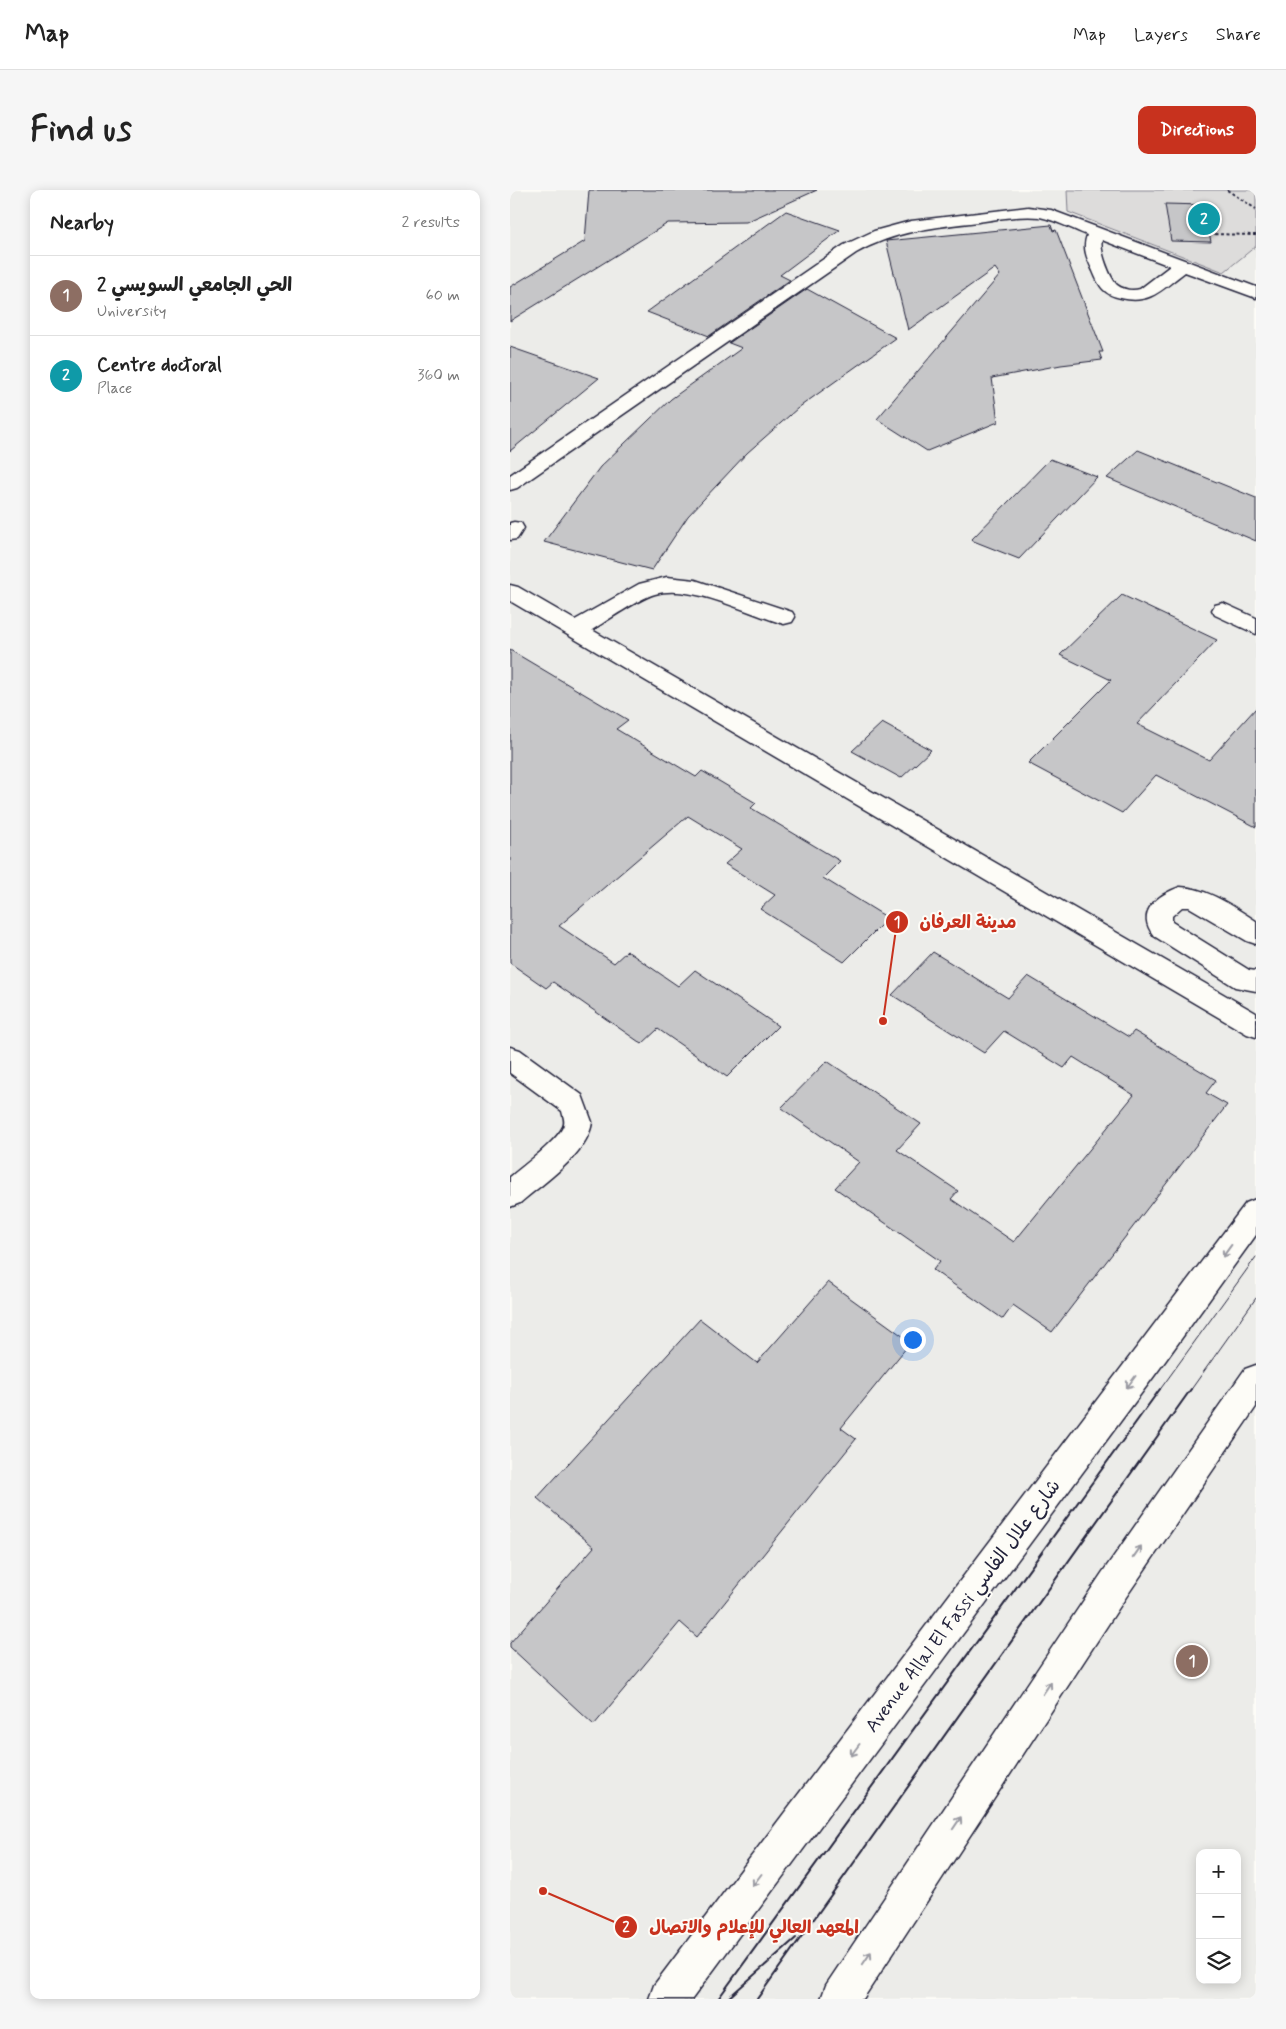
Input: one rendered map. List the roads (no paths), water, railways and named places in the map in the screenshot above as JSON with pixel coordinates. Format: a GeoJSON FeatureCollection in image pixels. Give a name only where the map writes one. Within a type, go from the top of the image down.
{"type":"FeatureCollection","features":[{"type":"Feature","properties":{"kind":"street"},"geometry":{"type":"LineString","coordinates":[[510,484],[850,249],[875,236],[924,223],[1024,212],[1050,215],[1256,293]]}},
{"type":"Feature","properties":{"kind":"street"},"geometry":{"type":"LineString","coordinates":[[1096,232],[1092,244],[1093,254],[1108,286],[1116,292],[1135,296],[1146,293],[1182,266]]}},
{"type":"Feature","properties":{"kind":"street"},"geometry":{"type":"LineString","coordinates":[[575,630],[646,589],[667,584],[688,585],[784,617]]}},
{"type":"Feature","properties":{"kind":"street"},"geometry":{"type":"LineString","coordinates":[[510,592],[1256,1026]]}},
{"type":"Feature","properties":{"kind":"street"},"geometry":{"type":"LineString","coordinates":[[1223,610],[1256,627]]}},
{"type":"Feature","properties":{"kind":"street"},"geometry":{"type":"LineString","coordinates":[[1256,934],[1193,898],[1180,897],[1174,899],[1159,914],[1159,924],[1163,929],[1244,980],[1256,981]]}},
{"type":"Feature","properties":{"kind":"street"},"geometry":{"type":"LineString","coordinates":[[510,1058],[572,1103],[577,1113],[578,1125],[574,1137],[515,1182]]}},
{"type":"Feature","properties":{"kind":"street","name":"Avenue Allal El Fassi شارع علال الفاسي"},"geometry":{"type":"LineString","coordinates":[[668,1999],[1152,1354],[1256,1212]]}},
{"type":"Feature","properties":{"kind":"street"},"geometry":{"type":"LineString","coordinates":[[840,1999],[1114,1585],[1256,1380]]}},
{"type":"Feature","properties":{"kind":"tram line"},"geometry":{"type":"LineString","coordinates":[[1159,1391],[1256,1257]]}},
{"type":"Feature","properties":{"kind":"tram line"},"geometry":{"type":"LineString","coordinates":[[1190,1391],[1256,1298]]}},
{"type":"Feature","properties":{"kind":"tram line"},"geometry":{"type":"LineString","coordinates":[[718,1999],[1160,1389]]}},
{"type":"Feature","properties":{"kind":"tram line"},"geometry":{"type":"LineString","coordinates":[[757,1999],[1191,1389]]}},
{"type":"Feature","properties":{"kind":"tram line"},"geometry":{"type":"LineString","coordinates":[[727,1999],[796,1938]]}},
{"type":"Feature","properties":{"kind":"place","name":"Centre doctoral"},"geometry":{"type":"Point","coordinates":[1204,219]}},
{"type":"Feature","properties":{"kind":"place","name":"مدينة العرفان"},"geometry":{"type":"Point","coordinates":[883,1021]}},
{"type":"Feature","properties":{"kind":"place","name":"الحي الجامعي السويسي 2"},"geometry":{"type":"Point","coordinates":[1192,1661]}},
{"type":"Feature","properties":{"kind":"place","name":"المعهد العالي للإعلام والاتصال"},"geometry":{"type":"Point","coordinates":[543,1891]}}]}
